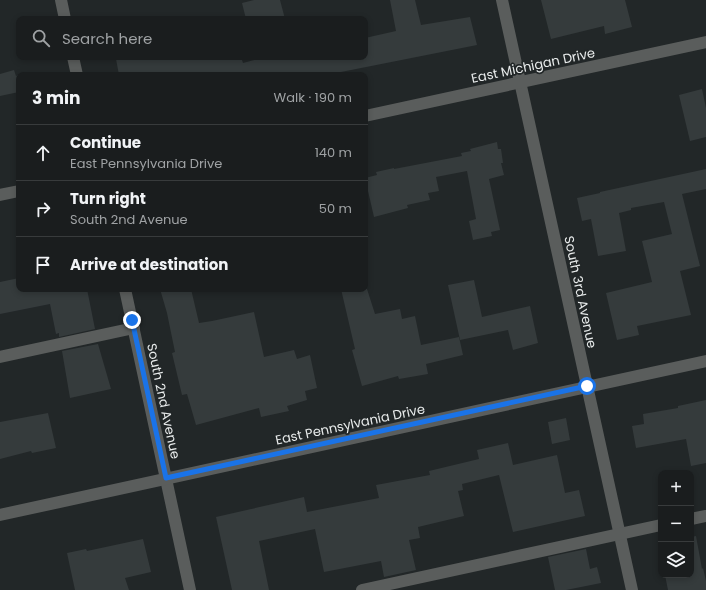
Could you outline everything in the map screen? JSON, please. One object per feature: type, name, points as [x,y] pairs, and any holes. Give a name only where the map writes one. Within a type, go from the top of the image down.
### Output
[{"type":"street","points":[[61,0],[64,16]]},
{"type":"street","name":"South 3rd Avenue","points":[[502,0],[632,590]]},
{"type":"street","name":"East Michigan Drive","points":[[368,115],[706,42]]},
{"type":"street","points":[[74,60],[76,72]]},
{"type":"street","points":[[0,195],[16,192]]},
{"type":"street","name":"South 2nd Avenue","points":[[126,292],[190,590]]},
{"type":"street","points":[[0,357],[134,328]]},
{"type":"street","name":"East Pennsylvania Drive","points":[[0,515],[706,360]]},
{"type":"street","points":[[694,518],[706,516]]},
{"type":"street","points":[[362,590],[658,527]]},
{"type":"building","points":[[254,0],[280,0],[284,16],[245,16],[242,3]]},
{"type":"building","points":[[390,0],[415,0],[421,25],[470,17],[477,45],[341,72],[118,72],[116,60],[242,60],[243,63],[254,60],[368,60],[368,37],[396,31]]},
{"type":"building","points":[[541,0],[625,0],[632,27],[605,34],[604,26],[551,39]]},
{"type":"building","points":[[14,70],[16,76],[16,93],[0,96],[0,74]]},
{"type":"building","points":[[702,89],[706,108],[706,137],[690,141],[679,95]]},
{"type":"building","points":[[497,142],[498,149],[501,149],[503,163],[501,163],[504,175],[489,179],[500,230],[491,232],[492,236],[473,240],[469,221],[476,219],[467,171],[436,177],[439,191],[428,193],[430,200],[407,205],[408,208],[374,217],[368,191],[368,177],[377,175],[376,172],[462,156],[461,153],[471,151],[470,149]]},
{"type":"building","points":[[706,169],[706,189],[682,194],[700,266],[680,271],[691,315],[637,326],[639,335],[617,340],[606,293],[652,282],[642,241],[672,234],[664,202],[631,208],[631,210],[619,213],[626,251],[598,256],[591,219],[582,221],[577,198]]},
{"type":"building","points":[[16,279],[16,292],[88,292],[95,329],[59,337],[59,333],[56,334],[50,304],[0,314],[0,282]]},
{"type":"building","points":[[474,280],[482,317],[530,306],[538,343],[513,350],[508,330],[460,340],[448,285]]},
{"type":"building","points":[[161,292],[192,292],[199,323],[254,312],[264,357],[294,350],[297,359],[310,355],[317,388],[305,391],[307,400],[287,406],[289,411],[261,417],[259,408],[196,425],[187,394],[182,395],[172,353],[175,352]]},
{"type":"building","points":[[342,292],[368,292],[375,314],[400,309],[402,319],[415,316],[421,345],[459,337],[463,355],[426,364],[428,374],[399,379],[398,376],[362,386],[352,350],[355,349]]},
{"type":"building","points":[[98,344],[111,389],[70,398],[62,351]]},
{"type":"building","points":[[706,400],[706,463],[691,466],[686,439],[636,448],[632,426],[644,424],[643,414],[678,408],[678,406]]},
{"type":"building","points":[[48,413],[56,448],[32,453],[31,451],[0,459],[0,422]]},
{"type":"building","points":[[566,418],[570,440],[552,444],[548,422]]},
{"type":"building","points":[[508,443],[513,465],[557,455],[565,493],[579,490],[585,516],[513,532],[499,475],[462,484],[463,490],[458,491],[464,516],[418,527],[420,538],[409,540],[416,570],[384,577],[381,561],[324,572],[315,529],[259,541],[269,590],[232,590],[216,517],[304,497],[307,512],[379,498],[376,485],[430,475],[429,471],[479,459],[477,450]]},
{"type":"building","points":[[694,536],[696,536],[702,569],[703,568],[706,581],[706,590],[668,590],[666,578],[694,578]]},
{"type":"building","points":[[143,539],[151,572],[125,578],[129,590],[75,590],[67,553],[86,549],[87,551]]},
{"type":"building","points":[[586,549],[590,569],[597,567],[601,583],[566,590],[555,590],[548,557]]},
{"type":"route","points":[[132,320],[166,478],[587,386]]}]
